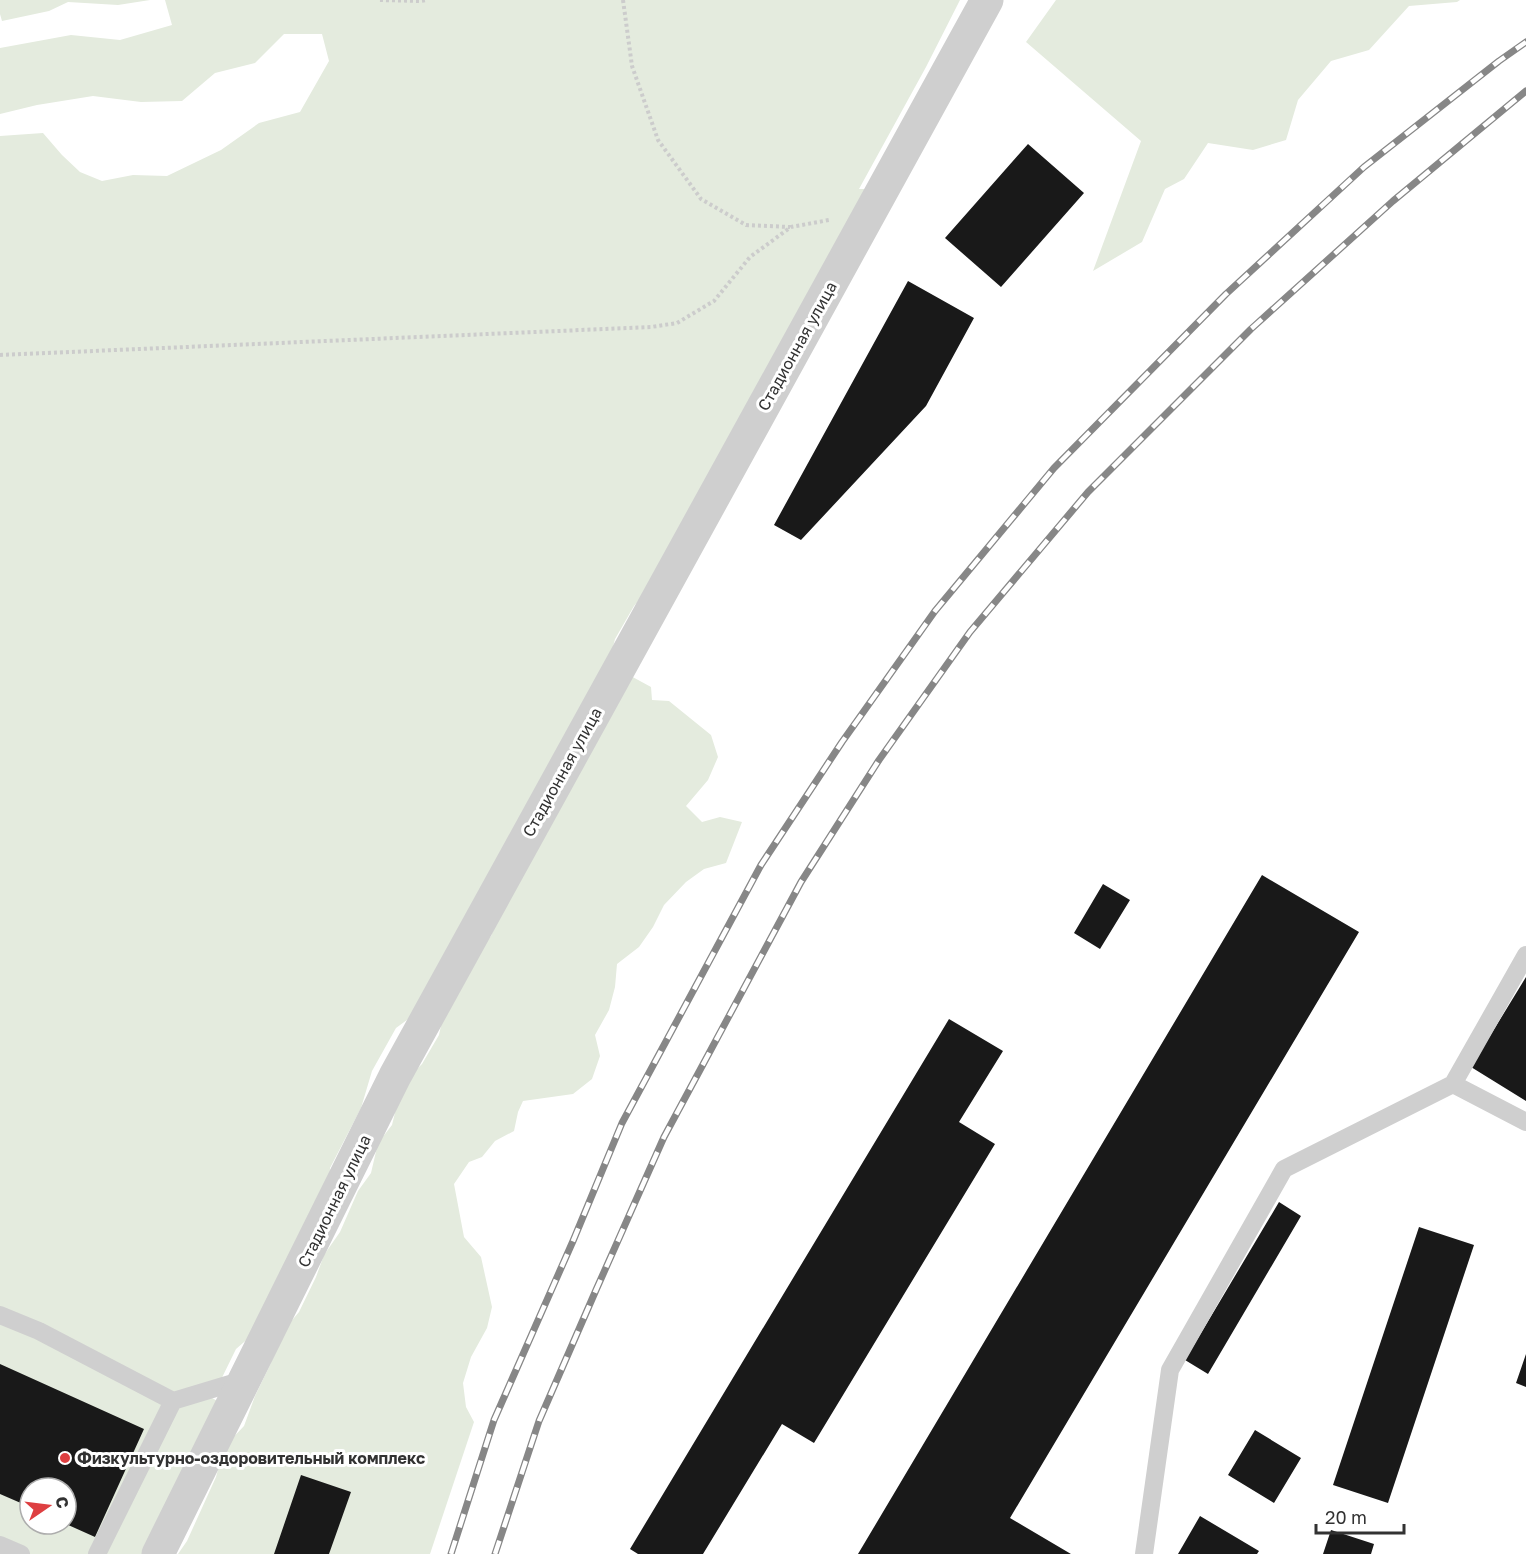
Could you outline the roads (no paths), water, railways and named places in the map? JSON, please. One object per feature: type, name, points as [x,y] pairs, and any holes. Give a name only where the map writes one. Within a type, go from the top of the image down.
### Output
[{"type":"street","name":"Стадионная улица","points":[[158,1554],[395,1076],[987,0]]},
{"type":"lane","points":[[1144,1554],[1170,1370],[1284,1169],[1453,1084],[1526,955]]},
{"type":"lane","points":[[1453,1084],[1526,1122]]},
{"type":"lane","points":[[0,1316],[39,1331],[173,1401],[246,1379]]},
{"type":"lane","points":[[97,1554],[173,1401]]},
{"type":"railway","points":[[451,1554],[494,1420],[622,1123],[761,865],[842,742],[935,611],[1054,468],[1226,294],[1364,167],[1526,42]]},
{"type":"railway","points":[[495,1554],[539,1421],[664,1137],[801,882],[879,760],[970,632],[1088,492],[1251,329],[1393,201],[1526,91]]},
{"type":"place","name":"Физкультурно-оздоровительный комплекс","points":[[65,1458]]}]
